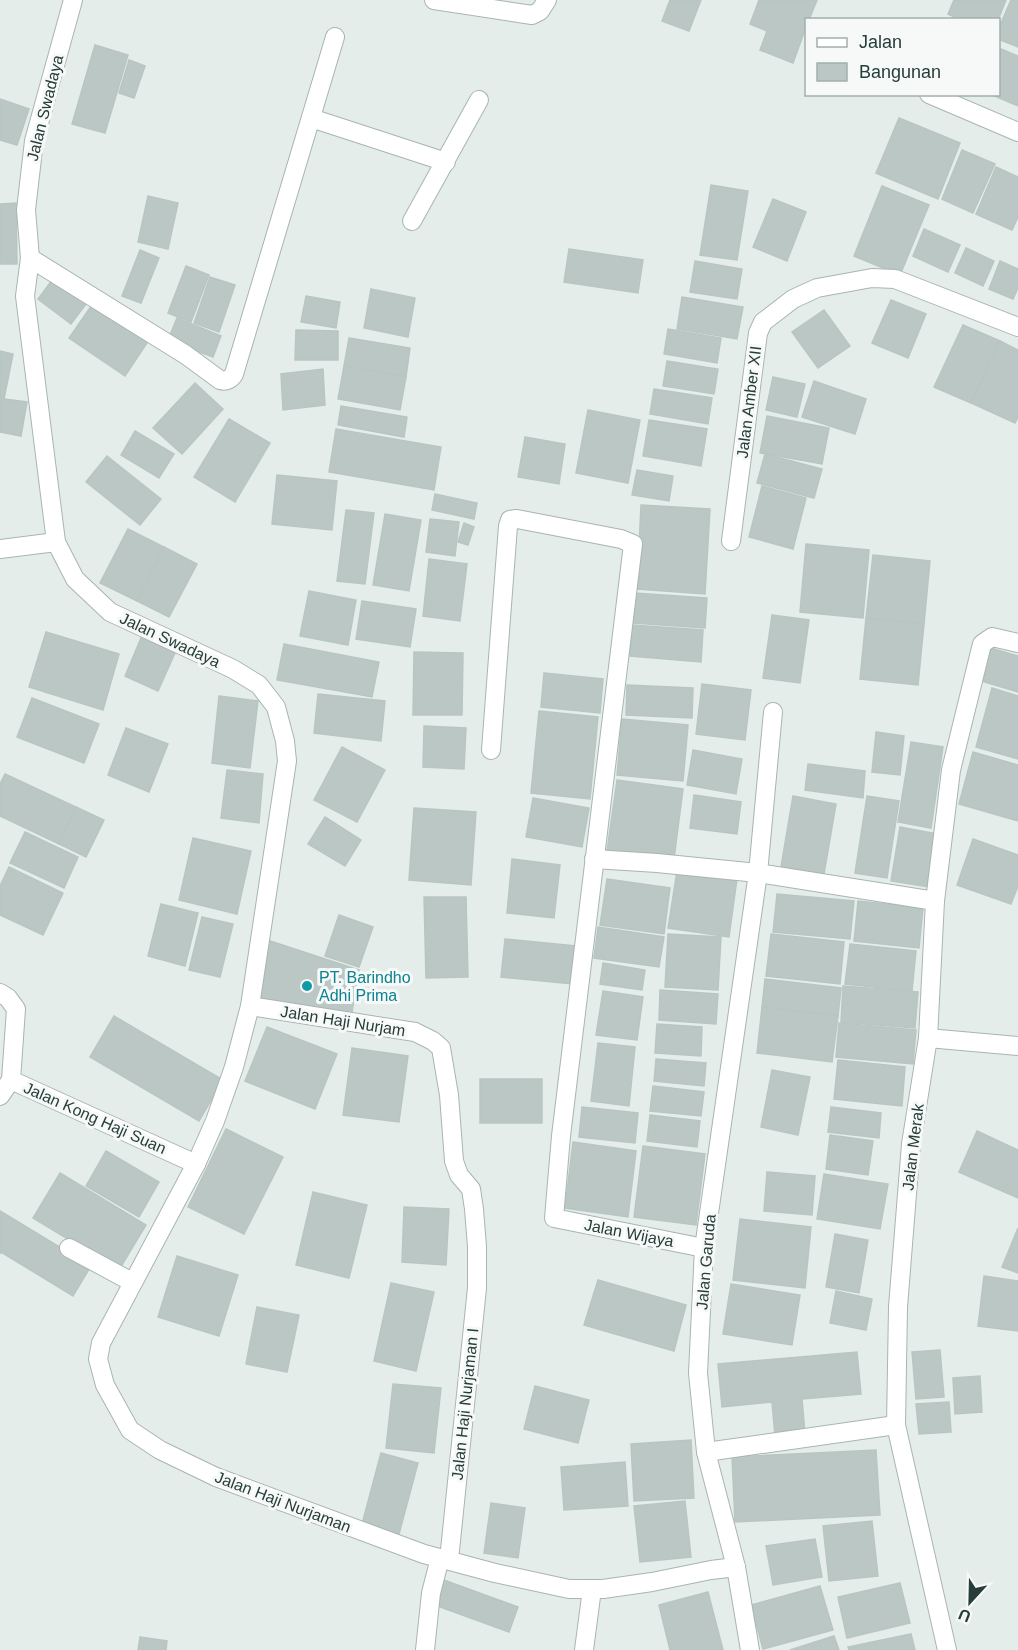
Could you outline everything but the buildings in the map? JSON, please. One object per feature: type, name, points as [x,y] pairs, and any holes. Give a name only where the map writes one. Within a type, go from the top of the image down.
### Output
[{"type":"street","name":"Jalan Swadaya","points":[[73,0],[33,141],[26,210],[30,258],[25,296],[56,542],[75,579],[110,612],[233,669],[259,685],[276,707],[285,741],[286,761],[250,1006],[234,1067],[215,1121],[196,1164]]},
{"type":"street","points":[[434,0],[532,15],[540,11],[547,0]]},
{"type":"street","points":[[30,258],[186,355],[220,380],[227,380],[234,374],[335,37]]},
{"type":"street","points":[[934,96],[1018,132]]},
{"type":"street","points":[[412,221],[479,100]]},
{"type":"street","points":[[311,118],[446,162]]},
{"type":"street","name":"Jalan Amber XII","points":[[731,541],[758,333],[763,322],[774,312],[793,299],[817,288],[872,278],[895,279],[1018,327]]},
{"type":"street","points":[[491,750],[510,520],[517,519],[610,537],[633,544],[594,859],[657,862],[758,873],[935,901]]},
{"type":"street","points":[[0,549],[56,542]]},
{"type":"street","name":"Jalan Merak","points":[[947,1650],[896,1425],[898,1307],[911,1144],[928,1038],[935,901],[951,770],[982,644],[992,638],[1018,644]]},
{"type":"street","name":"Jalan Garuda","points":[[750,1650],[736,1567],[706,1452],[698,1373],[704,1248],[758,873],[773,712]]},
{"type":"street","name":"Jalan Wijaya","points":[[594,859],[561,1137],[554,1218],[704,1248]]},
{"type":"street","points":[[0,993],[8,998],[16,1009],[11,1080]]},
{"type":"street","name":"Jalan Haji Nurjam","points":[[250,1006],[415,1032],[441,1048],[449,1095],[454,1161],[459,1175],[471,1189],[477,1247]]},
{"type":"street","points":[[928,1038],[1018,1046]]},
{"type":"street","name":"Jalan Kong Haji Suan","points":[[0,1096],[11,1080],[196,1164]]},
{"type":"street","name":"Jalan Haji Nurjaman","points":[[196,1164],[101,1343],[98,1359],[105,1385],[129,1430],[160,1450],[216,1477],[339,1524],[444,1559],[569,1589],[592,1589],[652,1582],[736,1567]]},
{"type":"street","name":"Jalan Haji Nurjaman I","points":[[425,1650],[431,1593],[444,1559],[477,1288],[477,1247]]},
{"type":"street","points":[[69,1248],[132,1282]]},
{"type":"street","points":[[706,1452],[896,1425]]},
{"type":"street","points":[[584,1650],[592,1589]]},
{"type":"place","name":"PT. Barindho Adhi Prima","points":[[307,986]]}]
